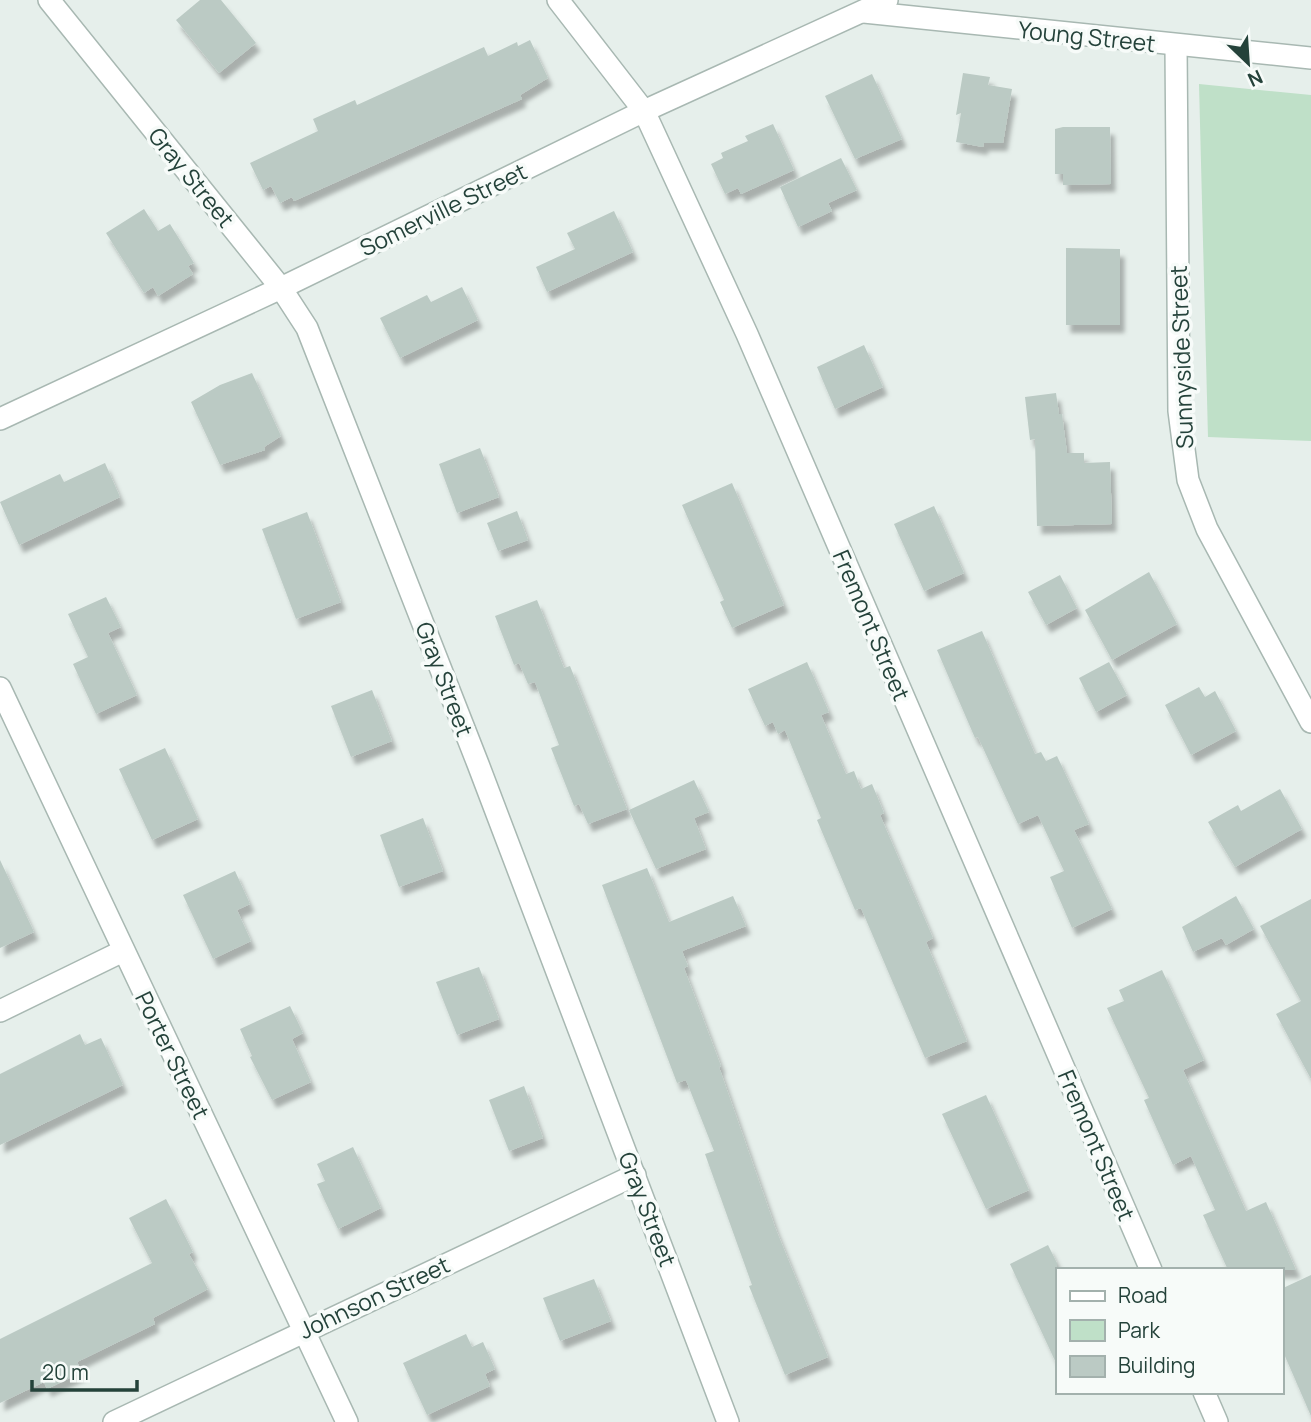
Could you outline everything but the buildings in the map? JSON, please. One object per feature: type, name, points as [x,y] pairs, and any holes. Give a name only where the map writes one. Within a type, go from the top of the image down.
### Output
[{"type":"street","name":"Gray Street","points":[[49,0],[281,288],[307,328],[635,1175],[727,1422]]},
{"type":"street","name":"Fremont Street","points":[[558,0],[644,111],[752,347],[1150,1268]]},
{"type":"street","name":"Somerville Street","points":[[0,419],[281,288],[644,111],[887,0]]},
{"type":"street","name":"Young Street","points":[[862,12],[1311,58]]},
{"type":"street","name":"Sunnyside Street","points":[[1176,46],[1179,411],[1188,480],[1208,529],[1311,722]]},
{"type":"street","name":"Porter Street","points":[[0,688],[347,1422]]},
{"type":"street","points":[[0,1010],[123,951]]},
{"type":"street","name":"Johnson Street","points":[[114,1422],[635,1175]]},
{"type":"street","points":[[1205,1394],[1217,1422]]},
{"type":"green space","points":[[1199,84],[1311,95],[1311,441],[1208,437]]}]
